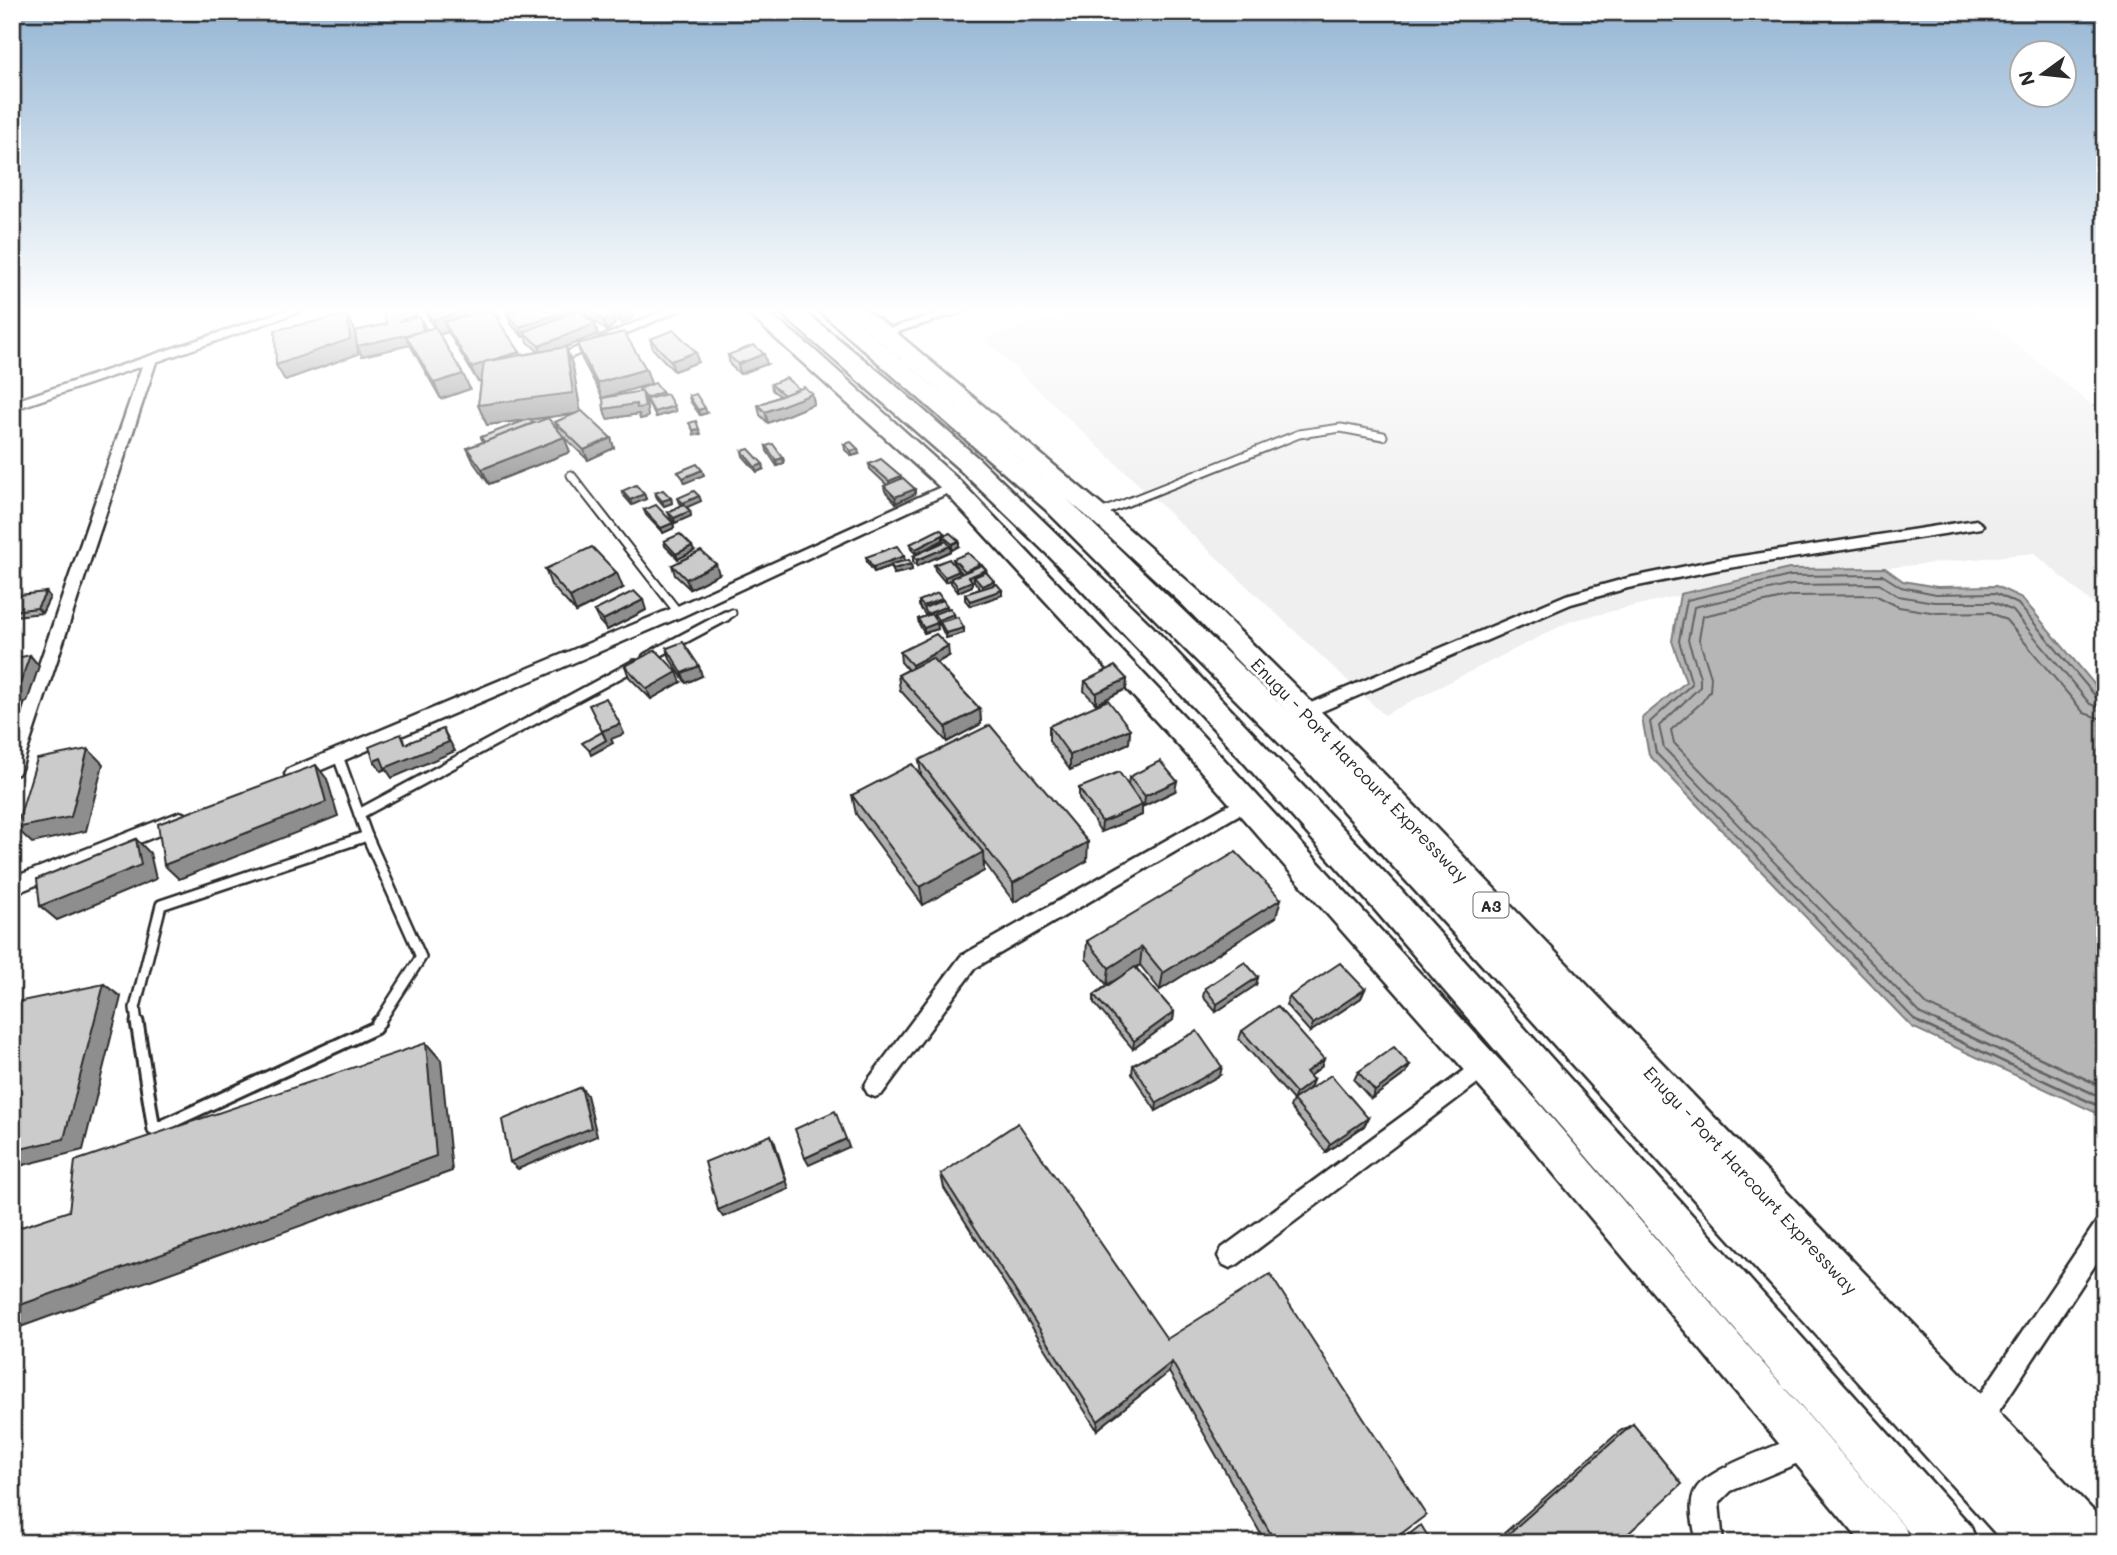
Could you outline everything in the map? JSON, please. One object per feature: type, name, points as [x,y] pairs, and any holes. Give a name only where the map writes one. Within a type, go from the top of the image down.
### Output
[{"type":"highway","name":"Enugu - Port Harcourt Expressway","points":[[874,381],[979,474],[1150,642],[1279,780],[1952,1543]]},
{"type":"highway","name":"Enugu - Port Harcourt Expressway","points":[[893,381],[979,474],[1055,503],[1180,622],[1317,760],[2038,1543]]},
{"type":"main road","name":"Enugu - Port Harcourt Expressway","points":[[846,381],[979,474],[1246,802],[1484,1066],[1890,1543]]},
{"type":"main road","name":"Enugu - Port Harcourt Expressway","points":[[941,381],[1098,514],[1192,600],[1375,783],[2094,1543]]},
{"type":"street","points":[[12,406],[87,381]]},
{"type":"street","points":[[12,769],[144,381]]},
{"type":"street","points":[[274,782],[678,612],[979,474]]},
{"type":"street","points":[[1304,712],[1566,600],[1628,583],[1716,565],[1976,525]]},
{"type":"street","points":[[875,1087],[968,962],[1246,802]]},
{"type":"street","points":[[17,884],[197,813]]},
{"type":"street","points":[[1230,1256],[1484,1066]]},
{"type":"street","points":[[1978,1420],[2105,1229]]},
{"type":"street","points":[[1710,1543],[1705,1516],[1706,1497],[1722,1482],[1808,1446]]},
{"type":"lane","points":[[1098,514],[1299,434],[1331,426],[1355,428],[1383,436]]},
{"type":"lane","points":[[571,475],[678,612]]},
{"type":"lane","points":[[359,814],[732,613]]},
{"type":"lane","points":[[338,756],[367,836],[422,957],[375,1028],[154,1130],[135,1008],[161,905],[367,836]]},
{"type":"shaded area","points":[[1028,381],[2062,381],[2092,405],[2105,411],[2105,614],[2034,553],[1885,568],[1789,569],[1571,621],[1384,715]]},
{"type":"water","points":[[1885,568],[1903,581],[1937,587],[1996,586],[2022,598],[2105,697],[2105,1117],[1912,1027],[1649,755],[1642,718],[1686,682],[1672,641],[1680,594],[1789,569]]},
{"type":"building","points":[[481,381],[571,381],[573,393],[478,405]]},
{"type":"building","points":[[789,381],[799,389],[784,395],[771,384]]},
{"type":"building","points":[[655,383],[662,392],[646,398],[639,389]]},
{"type":"building","points":[[804,387],[812,394],[765,412],[758,405]]},
{"type":"building","points":[[642,391],[645,407],[637,408],[636,404],[604,409],[603,398]]},
{"type":"building","points":[[667,394],[674,406],[654,412],[647,399]]},
{"type":"building","points":[[696,394],[705,408],[698,410],[689,396]]},
{"type":"building","points":[[582,411],[611,438],[584,450],[555,422]]},
{"type":"building","points":[[548,418],[564,437],[482,469],[467,448]]},
{"type":"building","points":[[529,419],[533,423],[484,442],[481,437]]},
{"type":"building","points":[[696,421],[699,429],[693,430],[689,423]]},
{"type":"building","points":[[851,442],[858,449],[851,451],[844,444]]},
{"type":"building","points":[[773,444],[783,458],[776,460],[766,446]]},
{"type":"building","points":[[749,449],[763,464],[755,467],[742,451]]},
{"type":"building","points":[[881,459],[901,476],[889,481],[869,464]]},
{"type":"building","points":[[697,464],[702,470],[683,478],[678,472]]},
{"type":"building","points":[[903,478],[915,489],[895,497],[884,486]]},
{"type":"building","points":[[636,485],[644,494],[630,500],[622,491]]},
{"type":"building","points":[[663,490],[671,498],[662,501],[655,493]]},
{"type":"building","points":[[694,491],[699,496],[683,503],[678,498]]},
{"type":"building","points":[[656,505],[673,523],[661,528],[644,510]]},
{"type":"building","points":[[684,505],[690,511],[674,518],[668,512]]},
{"type":"building","points":[[940,529],[945,534],[916,549],[910,544]]},
{"type":"building","points":[[950,533],[959,541],[952,544],[943,536]]},
{"type":"building","points":[[680,534],[692,546],[676,554],[664,541]]},
{"type":"building","points":[[946,541],[950,546],[917,560],[913,556]]},
{"type":"building","points":[[897,546],[904,556],[873,567],[866,557]]},
{"type":"building","points":[[592,547],[617,573],[570,597],[545,569]]},
{"type":"building","points":[[701,551],[716,564],[686,579],[672,565]]},
{"type":"building","points":[[968,553],[980,564],[965,571],[953,559]]},
{"type":"building","points":[[949,559],[959,571],[945,577],[934,565]]},
{"type":"building","points":[[909,560],[911,564],[893,569],[891,564]]},
{"type":"building","points":[[982,565],[986,570],[969,577],[972,581],[958,587],[951,578]]},
{"type":"building","points":[[986,572],[994,581],[982,586],[974,577]]},
{"type":"building","points":[[997,584],[1002,590],[970,601],[965,594]]},
{"type":"building","points":[[634,591],[643,600],[603,620],[594,611]]},
{"type":"building","points":[[46,592],[37,608],[12,611],[19,595]]},
{"type":"building","points":[[938,593],[942,599],[923,606],[919,601]]},
{"type":"building","points":[[943,600],[947,606],[927,614],[924,608]]},
{"type":"building","points":[[950,608],[954,614],[938,620],[934,614]]},
{"type":"building","points":[[931,614],[937,623],[924,628],[918,619]]},
{"type":"building","points":[[958,617],[964,628],[946,633],[940,622]]},
{"type":"building","points":[[936,634],[948,646],[912,665],[900,652]]},
{"type":"building","points":[[683,642],[699,666],[682,673],[667,648]]},
{"type":"building","points":[[656,650],[677,672],[647,689],[625,666]]},
{"type":"building","points":[[30,655],[17,692],[12,693],[12,659]]},
{"type":"building","points":[[932,658],[980,709],[946,727],[898,675]]},
{"type":"building","points":[[1115,666],[1127,679],[1096,693],[1085,681]]},
{"type":"building","points":[[606,698],[620,724],[602,731],[589,705]]},
{"type":"building","points":[[1108,700],[1130,729],[1070,755],[1049,726]]},
{"type":"building","points":[[990,725],[1088,842],[1013,883],[919,760]]},
{"type":"building","points":[[443,729],[449,742],[385,768],[381,758],[374,761],[369,747],[401,734],[405,744]]},
{"type":"building","points":[[602,732],[606,740],[589,750],[582,743]]},
{"type":"building","points":[[88,749],[71,817],[16,828],[37,759]]},
{"type":"building","points":[[1160,761],[1177,781],[1145,796],[1129,777]]},
{"type":"building","points":[[912,764],[983,852],[920,887],[852,795]]},
{"type":"building","points":[[316,765],[326,802],[164,865],[158,824]]},
{"type":"building","points":[[1119,772],[1142,805],[1102,822],[1079,788]]},
{"type":"building","points":[[136,839],[141,865],[40,906],[37,879]]},
{"type":"building","points":[[1236,852],[1281,899],[1163,973],[1142,947],[1109,968],[1087,941]]},
{"type":"building","points":[[1245,962],[1258,977],[1217,1004],[1205,988]]},
{"type":"building","points":[[1340,963],[1365,989],[1313,1024],[1289,997]]},
{"type":"building","points":[[1135,967],[1174,1012],[1134,1041],[1094,995]]},
{"type":"building","points":[[104,984],[64,1139],[12,1151],[12,1003]]},
{"type":"building","points":[[1277,1006],[1324,1059],[1306,1072],[1313,1080],[1296,1093],[1242,1031]]},
{"type":"building","points":[[1197,1031],[1222,1067],[1157,1103],[1133,1065]]},
{"type":"building","points":[[426,1043],[436,1156],[12,1308],[12,1230],[69,1211],[75,1161]]},
{"type":"building","points":[[1394,1047],[1410,1065],[1375,1091],[1358,1072]]},
{"type":"building","points":[[1331,1075],[1368,1118],[1330,1144],[1293,1100]]},
{"type":"building","points":[[581,1087],[591,1128],[510,1162],[502,1120]]},
{"type":"building","points":[[835,1111],[846,1139],[805,1158],[795,1129]]},
{"type":"building","points":[[1018,1123],[1167,1339],[1270,1274],[1426,1515],[1389,1543],[1276,1543],[1172,1362],[1098,1421],[941,1174]]},
{"type":"building","points":[[771,1135],[786,1181],[718,1210],[705,1162]]},
{"type":"building","points":[[1633,1424],[1682,1484],[1618,1543],[1498,1543]]},
{"type":"building","points":[[1421,1525],[1432,1543],[1398,1543]]}]
